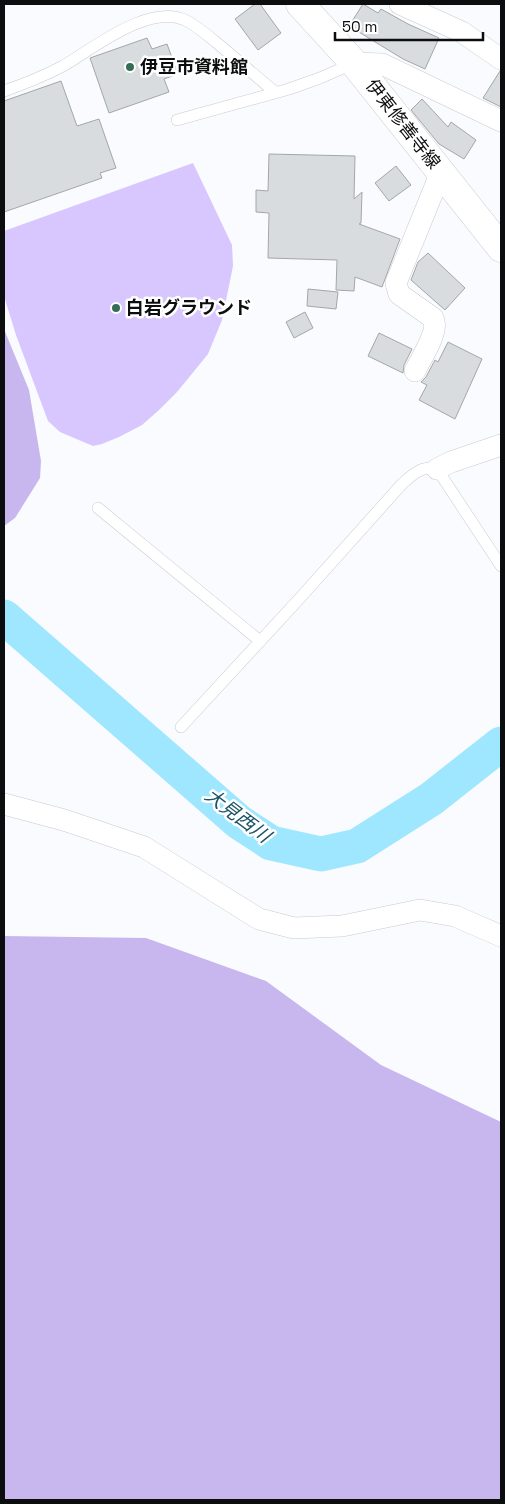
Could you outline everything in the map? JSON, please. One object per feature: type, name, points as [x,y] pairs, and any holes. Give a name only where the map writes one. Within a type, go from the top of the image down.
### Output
[{"type":"main road","name":"伊東修善寺線","points":[[300,4],[354,63],[501,248]]},
{"type":"street","points":[[400,4],[462,32],[501,59]]},
{"type":"street","points":[[354,63],[382,64],[501,121]]},
{"type":"street","points":[[415,371],[434,333],[435,322],[433,318],[399,294],[396,283],[440,172]]},
{"type":"street","points":[[437,469],[451,462],[501,445]]},
{"type":"street","points":[[4,804],[64,820],[144,847],[259,919],[294,928],[342,926],[420,910],[455,916],[501,936]]},
{"type":"lane","points":[[4,91],[30,82],[62,66],[125,28],[155,18],[173,16],[186,21],[202,31],[276,92]]},
{"type":"lane","points":[[177,120],[320,78],[354,63]]},
{"type":"lane","points":[[181,727],[402,484],[418,470],[430,467],[437,469],[501,566]]},
{"type":"lane","points":[[98,508],[260,641]]},
{"type":"shaded area","name":"白岩グラウンド","points":[[193,163],[232,245],[233,266],[222,320],[208,354],[177,392],[159,410],[142,425],[119,437],[93,446],[60,432],[48,421],[16,335],[4,296],[4,231]]},
{"type":"shaded area","points":[[4,329],[29,390],[41,461],[40,478],[15,518],[4,526]]},
{"type":"shaded area","points":[[4,936],[146,938],[266,981],[381,1065],[501,1122],[501,1500],[4,1500]]},
{"type":"building","points":[[255,4],[260,4],[281,33],[258,50],[235,19]]},
{"type":"building","points":[[363,4],[378,13],[381,9],[439,38],[425,69],[403,59],[349,26]]},
{"type":"building","points":[[147,38],[152,49],[167,44],[178,74],[164,79],[169,92],[109,113],[90,58]]},
{"type":"building","points":[[501,71],[501,107],[483,98]]},
{"type":"building","points":[[61,81],[77,126],[99,119],[116,168],[100,173],[102,178],[4,212],[4,101]]},
{"type":"building","points":[[422,99],[448,127],[451,122],[476,140],[464,159],[439,144],[411,110]]},
{"type":"building","points":[[269,154],[355,156],[354,199],[362,192],[361,223],[359,224],[400,239],[382,287],[355,277],[354,291],[336,290],[337,260],[268,258],[269,213],[256,212],[256,190],[268,191]]},
{"type":"building","points":[[396,166],[411,185],[389,201],[375,183]]},
{"type":"building","points":[[428,253],[465,288],[445,310],[411,280],[418,262]]},
{"type":"building","points":[[308,289],[338,292],[336,309],[307,306]]},
{"type":"building","points":[[305,312],[313,328],[294,338],[286,322]]},
{"type":"building","points":[[379,333],[412,349],[404,365],[403,373],[368,356]]},
{"type":"building","points":[[448,342],[482,359],[455,419],[419,400],[427,385],[421,382],[426,377],[435,360],[438,362]]},
{"type":"waterway","name":"大見西川","points":[[4,617],[239,822],[271,843],[321,854],[357,846],[431,799],[501,744]]},
{"type":"place","name":"伊豆市資料館","points":[[130,67]]},
{"type":"place","name":"白岩グラウンド","points":[[116,308]]}]
